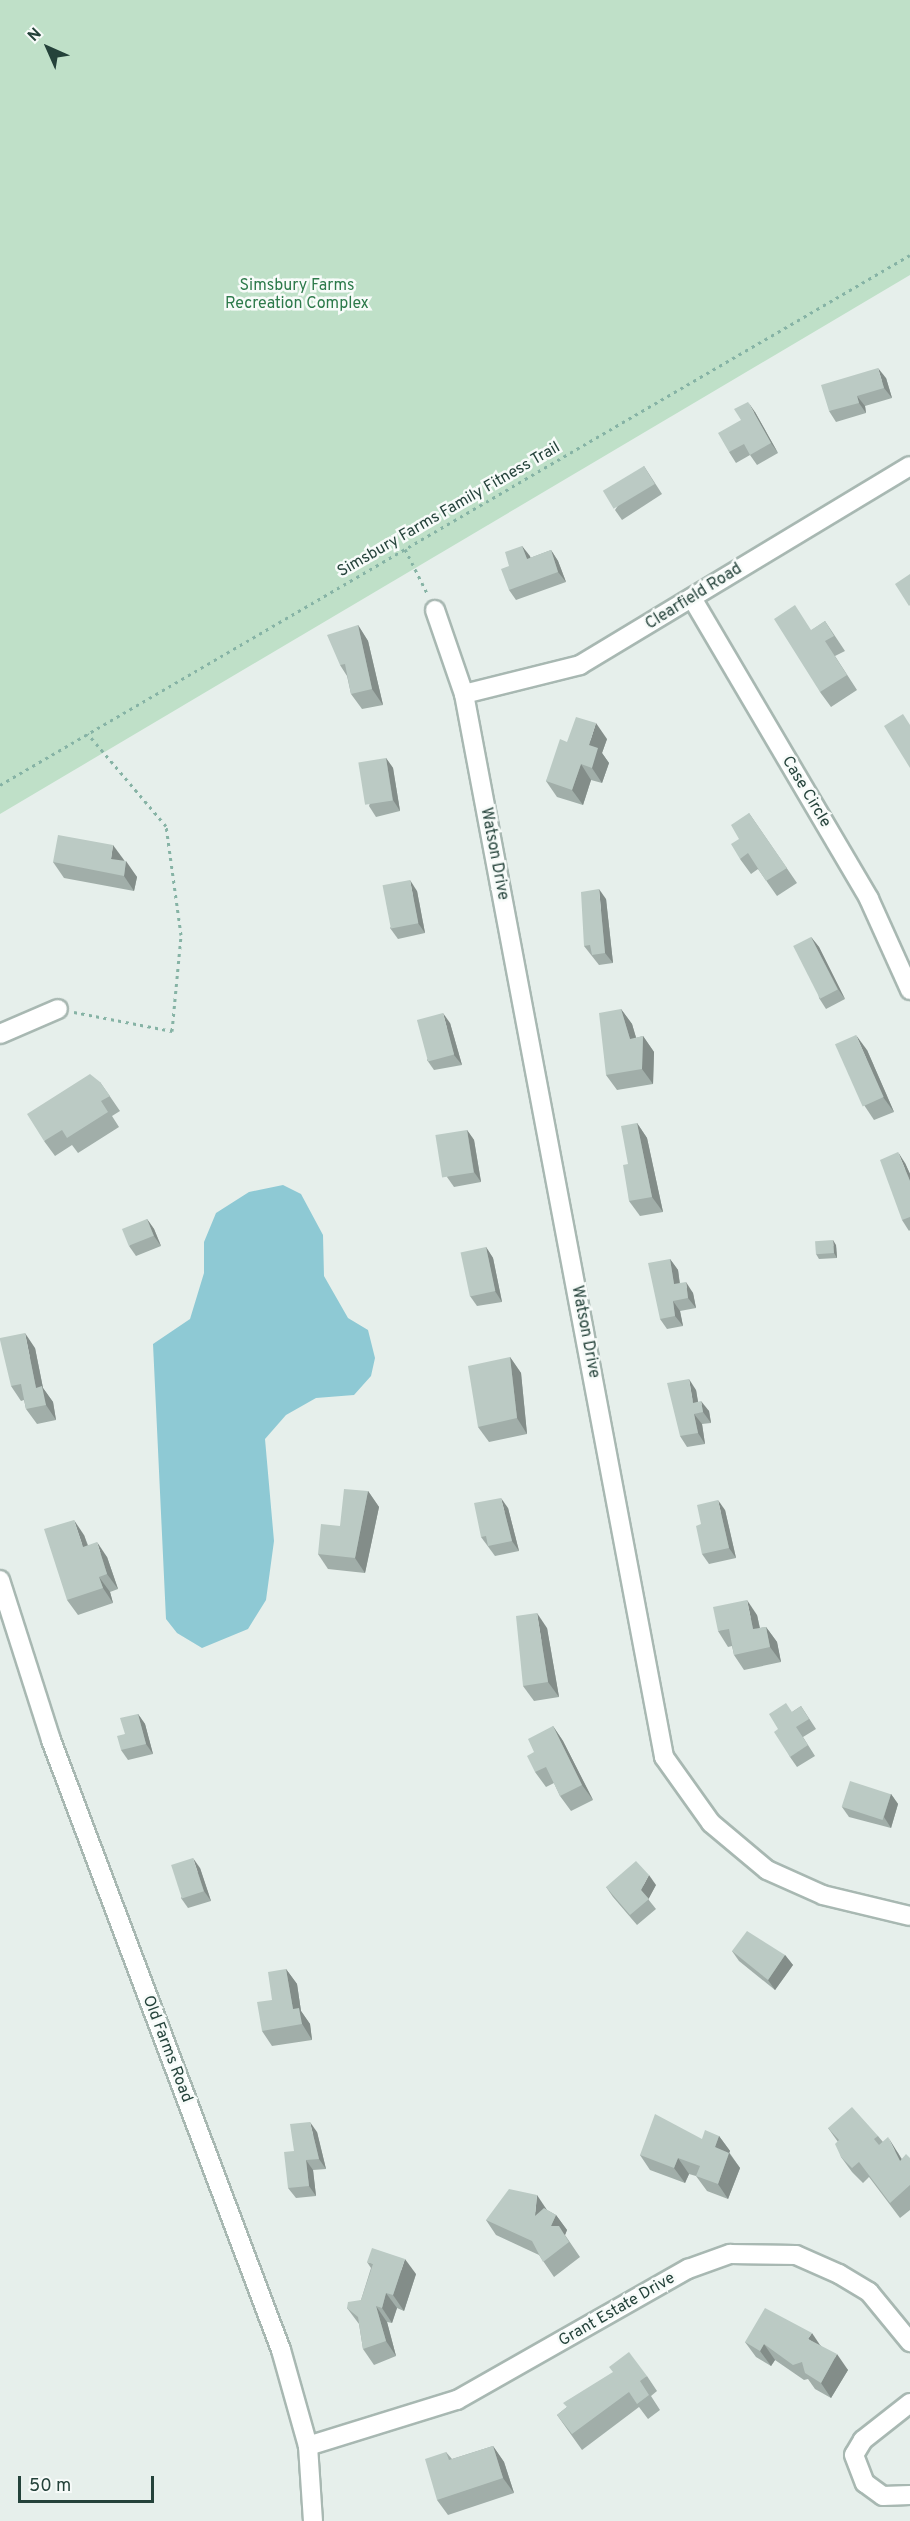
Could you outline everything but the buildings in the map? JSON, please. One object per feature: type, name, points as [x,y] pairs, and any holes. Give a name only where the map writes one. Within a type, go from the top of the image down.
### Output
[{"type":"street","name":"Clearfield Road","points":[[464,694],[580,665],[910,466]]},
{"type":"street","name":"Case Circle","points":[[692,598],[869,898],[910,990]]},
{"type":"street","name":"Watson Drive","points":[[435,610],[464,694],[664,1757],[711,1823],[767,1870],[823,1895],[910,1916]]},
{"type":"street","points":[[0,1034],[58,1009]]},
{"type":"street","name":"Old Farms Road","points":[[0,1580],[51,1740],[281,2350],[308,2446],[313,2521]]},
{"type":"street","name":"Grant Estate Drive","points":[[308,2446],[457,2400],[688,2269],[730,2254],[796,2255],[839,2274],[868,2292],[910,2342]]},
{"type":"street","points":[[910,2403],[862,2440],[854,2455],[864,2483],[882,2496],[910,2495]]},
{"type":"path","name":"Simsbury Farms Family Fitness Trail","points":[[0,785],[910,255]]},
{"type":"path","points":[[405,549],[435,610]]},
{"type":"path","points":[[58,1009],[172,1031],[181,934],[166,826],[88,734]]},
{"type":"green space","name":"Simsbury Farms Recreation Complex","points":[[0,0],[910,0],[910,275],[0,814]]},
{"type":"water","points":[[283,1185],[301,1194],[323,1235],[324,1276],[348,1318],[368,1330],[375,1358],[371,1376],[354,1395],[316,1398],[286,1415],[265,1439],[274,1541],[266,1600],[248,1629],[202,1648],[177,1633],[166,1619],[153,1344],[190,1319],[204,1273],[204,1242],[216,1213],[249,1192]]}]
